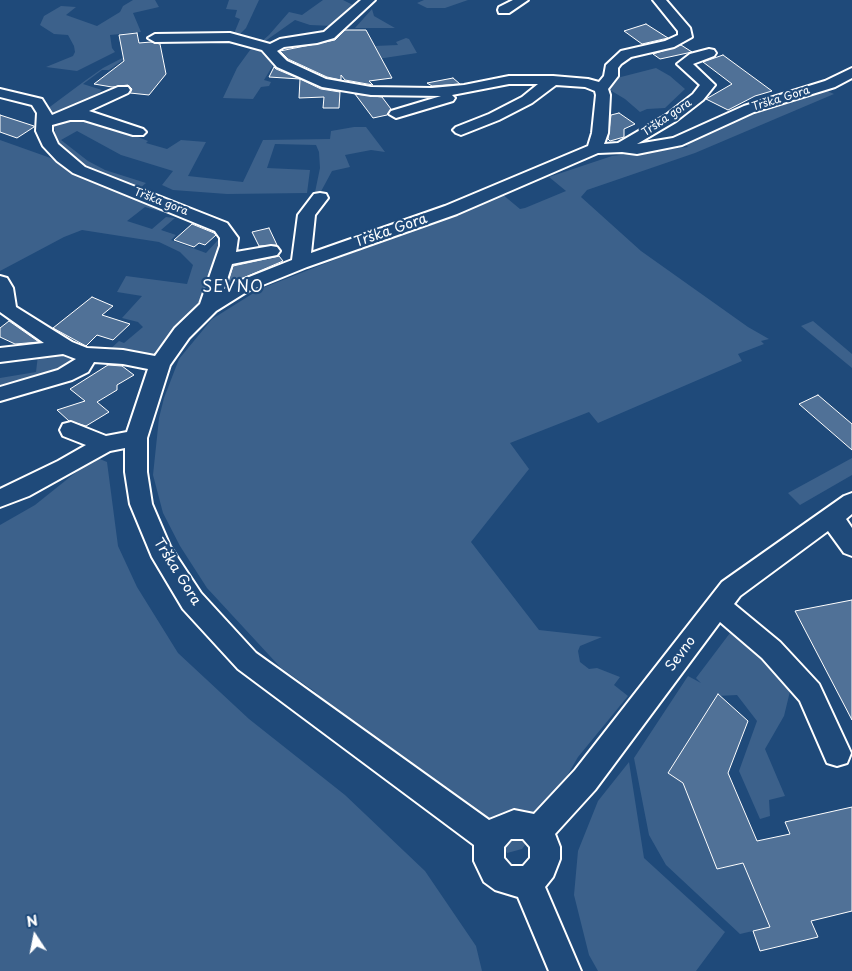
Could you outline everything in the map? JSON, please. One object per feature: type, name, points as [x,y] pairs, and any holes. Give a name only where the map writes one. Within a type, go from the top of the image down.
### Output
[{"type":"street","points":[[155,38],[230,37],[269,48],[280,43],[316,39],[329,35],[369,0]]},
{"type":"street","points":[[504,10],[522,0]]},
{"type":"street","points":[[601,89],[611,76],[611,68],[616,61],[626,54],[669,44],[684,37],[685,31],[659,0]]},
{"type":"street","points":[[269,48],[268,50],[282,64],[322,83],[372,91],[410,93],[464,89],[509,80],[553,80],[588,83],[601,89],[603,95],[600,133],[596,149]]},
{"type":"street","name":"Trška gora","points":[[622,147],[671,118],[698,98],[708,85],[684,64],[695,57],[709,53]]},
{"type":"street","name":"Trška Gora","points":[[491,839],[247,661],[192,601],[160,550],[141,504],[136,472],[136,438],[160,364],[182,334],[209,307],[241,287],[301,263],[451,210],[596,149],[622,147],[637,149],[677,142],[749,109],[830,84],[852,72]]},
{"type":"street","points":[[461,130],[494,117],[527,100],[553,80]]},
{"type":"street","points":[[396,114],[432,104],[464,89]]},
{"type":"street","points":[[44,122],[69,115],[123,90]]},
{"type":"street","name":"Trška gora","points":[[0,93],[36,102],[44,113],[44,131],[51,146],[63,158],[80,170],[221,227],[228,238],[227,259],[209,307]]},
{"type":"street","points":[[69,115],[85,115],[138,132]]},
{"type":"street","points":[[301,263],[307,215],[320,198]]},
{"type":"street","points":[[227,259],[271,251]]},
{"type":"street","points":[[0,282],[4,288],[3,308],[65,347],[84,355],[123,357],[160,364]]},
{"type":"street","points":[[0,354],[65,347]]},
{"type":"street","points":[[0,394],[65,374],[81,367],[86,359],[84,355]]},
{"type":"street","points":[[71,430],[105,444]]},
{"type":"street","points":[[0,498],[51,475],[105,444],[136,438]]},
{"type":"street","name":"Sevno","points":[[537,833],[585,780],[731,589],[852,502]]},
{"type":"street","points":[[831,517],[852,546]]},
{"type":"street","points":[[718,605],[771,650],[810,693],[837,753]]},
{"type":"street","points":[[512,824],[521,824],[537,833],[543,841],[546,861],[542,870],[527,882],[512,881],[498,874],[489,857],[491,839],[496,832],[512,824]]},
{"type":"street","points":[[527,882],[565,971]]},
{"type":"shaded area","points":[[133,0],[155,0],[159,7],[133,13],[141,32],[110,35],[112,48],[115,52],[77,71],[46,67],[73,56],[75,52],[68,35],[54,34],[40,25],[44,16],[61,6],[76,7],[66,15],[97,26],[120,12],[123,6]]},
{"type":"shaded area","points":[[229,0],[259,0],[246,28],[237,37],[233,36],[240,19],[235,17],[237,10],[226,9]]},
{"type":"shaded area","points":[[323,0],[343,0],[353,5],[333,26],[310,25],[295,20],[261,44],[256,41],[262,41],[269,35],[289,12],[302,15]]},
{"type":"shaded area","points":[[424,0],[468,0],[445,8],[427,8],[417,3]]},
{"type":"shaded area","points":[[372,9],[374,16],[395,28],[355,28]]},
{"type":"shaded area","points":[[406,38],[409,39],[417,53],[351,63],[374,46],[398,45],[396,42]]},
{"type":"shaded area","points":[[253,46],[259,47],[275,62],[264,80],[271,82],[269,86],[261,87],[253,99],[223,98],[237,68]]},
{"type":"shaded area","points":[[128,55],[151,66],[123,60],[109,70],[102,70],[83,84],[102,90],[92,98],[52,118],[47,109],[103,68]]},
{"type":"shaded area","points":[[656,68],[670,76],[685,89],[665,108],[647,109],[640,112],[625,99],[610,90],[613,79]]},
{"type":"shaded area","points":[[823,89],[834,94],[695,153],[587,190],[581,197],[641,251],[748,327],[769,339],[761,341],[764,344],[738,354],[742,361],[598,423],[589,412],[510,443],[529,469],[471,542],[539,630],[602,637],[580,646],[578,651],[580,662],[589,669],[597,668],[620,677],[614,685],[628,696],[578,757],[534,833],[522,849],[507,853],[491,821],[339,716],[314,691],[281,668],[207,588],[180,546],[163,513],[153,475],[159,418],[164,398],[179,359],[212,319],[260,289],[502,194],[520,209],[525,208],[566,191],[549,177],[612,156],[688,147],[683,142],[765,104]]},
{"type":"shaded area","points":[[88,117],[148,141],[146,143],[167,149],[181,140],[206,142],[188,176],[243,182],[263,140],[330,139],[331,131],[354,127],[366,127],[385,152],[371,150],[345,155],[350,167],[332,171],[318,197],[314,197],[320,168],[319,152],[316,145],[275,144],[267,168],[310,170],[307,193],[227,194],[173,190],[162,185],[173,171],[121,155],[77,131],[61,140],[88,161],[105,170],[146,183],[138,190],[90,170],[63,152],[57,143],[54,126],[56,123]]},
{"type":"shaded area","points":[[0,140],[59,161],[85,179],[153,202],[187,219],[145,207],[127,221],[152,229],[166,217],[175,218],[161,230],[176,235],[171,240],[206,253],[218,240],[221,246],[204,292],[192,315],[159,359],[108,351],[119,341],[124,343],[143,327],[138,322],[122,318],[142,296],[117,292],[126,276],[187,284],[193,265],[180,252],[159,242],[82,230],[64,237],[0,271]]},
{"type":"shaded area","points":[[813,321],[852,354],[852,368],[801,326]]},
{"type":"shaded area","points":[[64,351],[73,357],[69,368],[0,389],[0,378],[36,372],[38,355]]},
{"type":"shaded area","points":[[95,457],[107,462],[118,546],[137,587],[178,653],[249,719],[345,795],[425,871],[476,946],[482,971],[0,971],[0,525],[35,505]]},
{"type":"shaded area","points":[[852,458],[852,475],[800,505],[788,493]]},
{"type":"shaded area","points":[[733,629],[793,679],[784,716],[765,749],[785,796],[769,800],[770,816],[760,819],[739,771],[757,721],[737,695],[717,696],[668,773],[683,783],[717,869],[743,863],[770,927],[740,934],[666,865],[649,835],[634,758],[688,676],[701,683],[696,678]]},
{"type":"shaded area","points":[[629,762],[644,858],[725,932],[696,971],[598,971],[589,955],[574,895],[578,851],[598,801]]},
{"type":"building","points":[[646,24],[668,38],[642,44],[624,31]]},
{"type":"building","points":[[345,30],[366,30],[392,78],[369,81],[373,85],[345,80],[341,75],[341,80],[327,77],[288,59],[280,51],[335,40]]},
{"type":"building","points":[[137,33],[139,43],[151,42],[160,44],[166,74],[149,95],[130,93],[132,89],[128,85],[112,87],[94,84],[124,61],[119,35]]},
{"type":"building","points":[[681,45],[692,52],[660,59],[653,54]]},
{"type":"building","points":[[723,55],[772,91],[755,96],[728,110],[706,99],[732,84],[703,62]]},
{"type":"building","points":[[274,67],[276,69],[300,79],[269,77]]},
{"type":"building","points":[[453,78],[460,84],[432,86],[427,83]]},
{"type":"building","points":[[300,79],[321,89],[340,92],[339,108],[323,108],[324,97],[299,98]]},
{"type":"building","points":[[355,94],[382,97],[391,109],[387,115],[373,118]]},
{"type":"building","points":[[619,113],[635,124],[624,129],[624,137],[610,141],[608,139],[611,115]]},
{"type":"building","points":[[0,115],[34,127],[17,138],[0,132]]},
{"type":"building","points":[[192,224],[216,235],[205,245],[199,243],[194,247],[174,240]]},
{"type":"building","points":[[269,228],[277,245],[259,246],[252,232]]},
{"type":"building","points":[[279,256],[283,261],[227,285],[233,266]]},
{"type":"building","points":[[92,297],[113,306],[102,315],[130,324],[113,340],[97,335],[86,346],[53,328]]},
{"type":"building","points":[[9,321],[39,342],[15,344],[0,337],[0,328]]},
{"type":"building","points":[[108,365],[122,366],[134,375],[117,385],[117,390],[97,402],[109,412],[86,426],[69,421],[57,410],[85,401],[70,389]]},
{"type":"building","points":[[818,395],[852,424],[852,450],[799,404]]},
{"type":"building","points":[[852,600],[852,720],[795,611]]},
{"type":"building","points":[[718,694],[748,721],[728,773],[757,841],[790,834],[785,822],[852,807],[852,911],[811,921],[818,937],[760,951],[753,931],[770,927],[743,863],[717,869],[683,783],[668,773]]},
{"type":"district","name":"SEVNO","points":[[233,288]]}]
